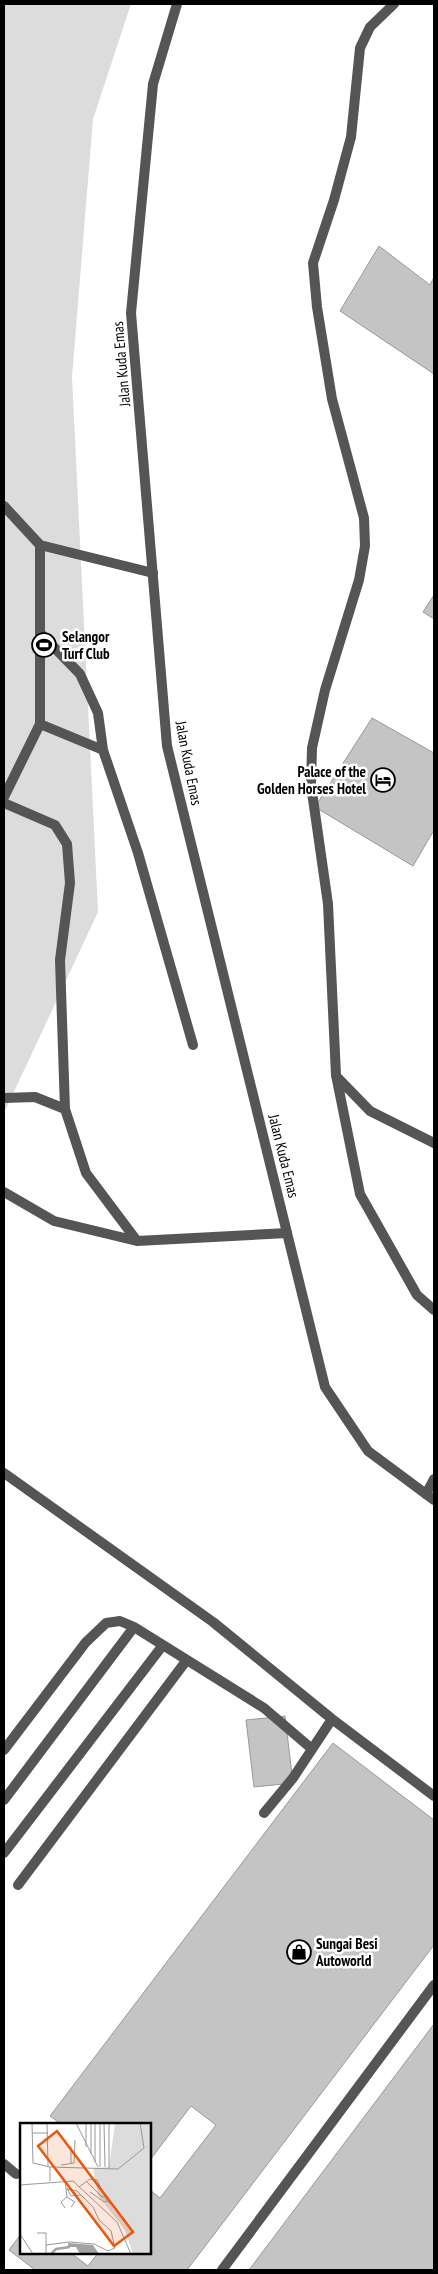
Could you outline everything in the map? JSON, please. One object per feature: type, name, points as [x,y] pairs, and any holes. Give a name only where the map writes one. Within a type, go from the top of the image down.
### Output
[{"type":"street","name":"Jalan Kuda Emas","points":[[177,4],[153,84],[131,313],[168,746],[325,1387],[368,1451],[430,1497]]},
{"type":"street","points":[[394,4],[370,27],[360,48],[351,137],[334,200],[313,262],[317,307],[332,399],[364,518],[364,546],[359,580],[325,690],[312,748],[311,785],[328,904],[336,1075],[360,1194],[417,1295],[434,1310]]},
{"type":"street","points":[[4,506],[40,545],[70,554],[153,573]]},
{"type":"street","points":[[4,797],[40,724],[40,545]]},
{"type":"street","points":[[41,634],[80,674],[98,713],[103,750],[138,852],[193,1045]]},
{"type":"street","points":[[40,724],[103,750]]},
{"type":"street","points":[[4,803],[55,825],[67,844],[70,883],[60,960],[64,1109],[86,1173],[137,1241]]},
{"type":"street","points":[[336,1075],[370,1111],[434,1143]]},
{"type":"street","points":[[4,1098],[36,1097],[64,1109]]},
{"type":"street","points":[[4,1192],[54,1220],[137,1241],[287,1233]]},
{"type":"street","points":[[4,1473],[212,1622],[332,1719],[434,1796]]},
{"type":"street","points":[[430,1497],[434,1479]]},
{"type":"street","points":[[4,1750],[86,1642],[106,1623],[120,1621],[134,1627],[264,1708],[312,1749]]},
{"type":"street","points":[[4,1800],[134,1627]]},
{"type":"street","points":[[4,1853],[163,1645]]},
{"type":"street","points":[[18,1885],[186,1661]]},
{"type":"street","points":[[264,1813],[292,1778],[332,1719]]},
{"type":"street","points":[[222,2270],[434,1985]]},
{"type":"street","points":[[4,2164],[16,2174]]},
{"type":"shaded area","name":"Selangor Turf Club","points":[[4,4],[131,4],[93,119],[72,377],[98,912],[4,1113]]},
{"type":"building","points":[[379,246],[430,285],[434,277],[434,374],[340,311]]},
{"type":"building","points":[[434,595],[434,619],[423,612]]},
{"type":"building","name":"Palace of the Golden Horses Hotel","points":[[372,718],[434,753],[434,830],[413,866],[315,807]]},
{"type":"building","points":[[285,1716],[293,1783],[254,1787],[246,1720]]},
{"type":"building","name":"Sungai Besi Autoworld","points":[[333,1743],[434,1820],[434,1945],[187,2270],[35,2270],[9,2250],[20,2235],[20,2254],[72,2254],[88,2266],[97,2254],[151,2254],[151,2191],[160,2198],[216,2125],[191,2106],[151,2159],[151,2123],[60,2123],[50,2116]]},
{"type":"building","points":[[434,2024],[434,2270],[249,2270]]},
{"type":"place","name":"Selangor Turf Club","points":[[44,645]]},
{"type":"place","name":"Palace of the Golden Horses Hotel","points":[[383,780]]},
{"type":"place","name":"Sungai Besi Autoworld","points":[[299,1952]]}]
